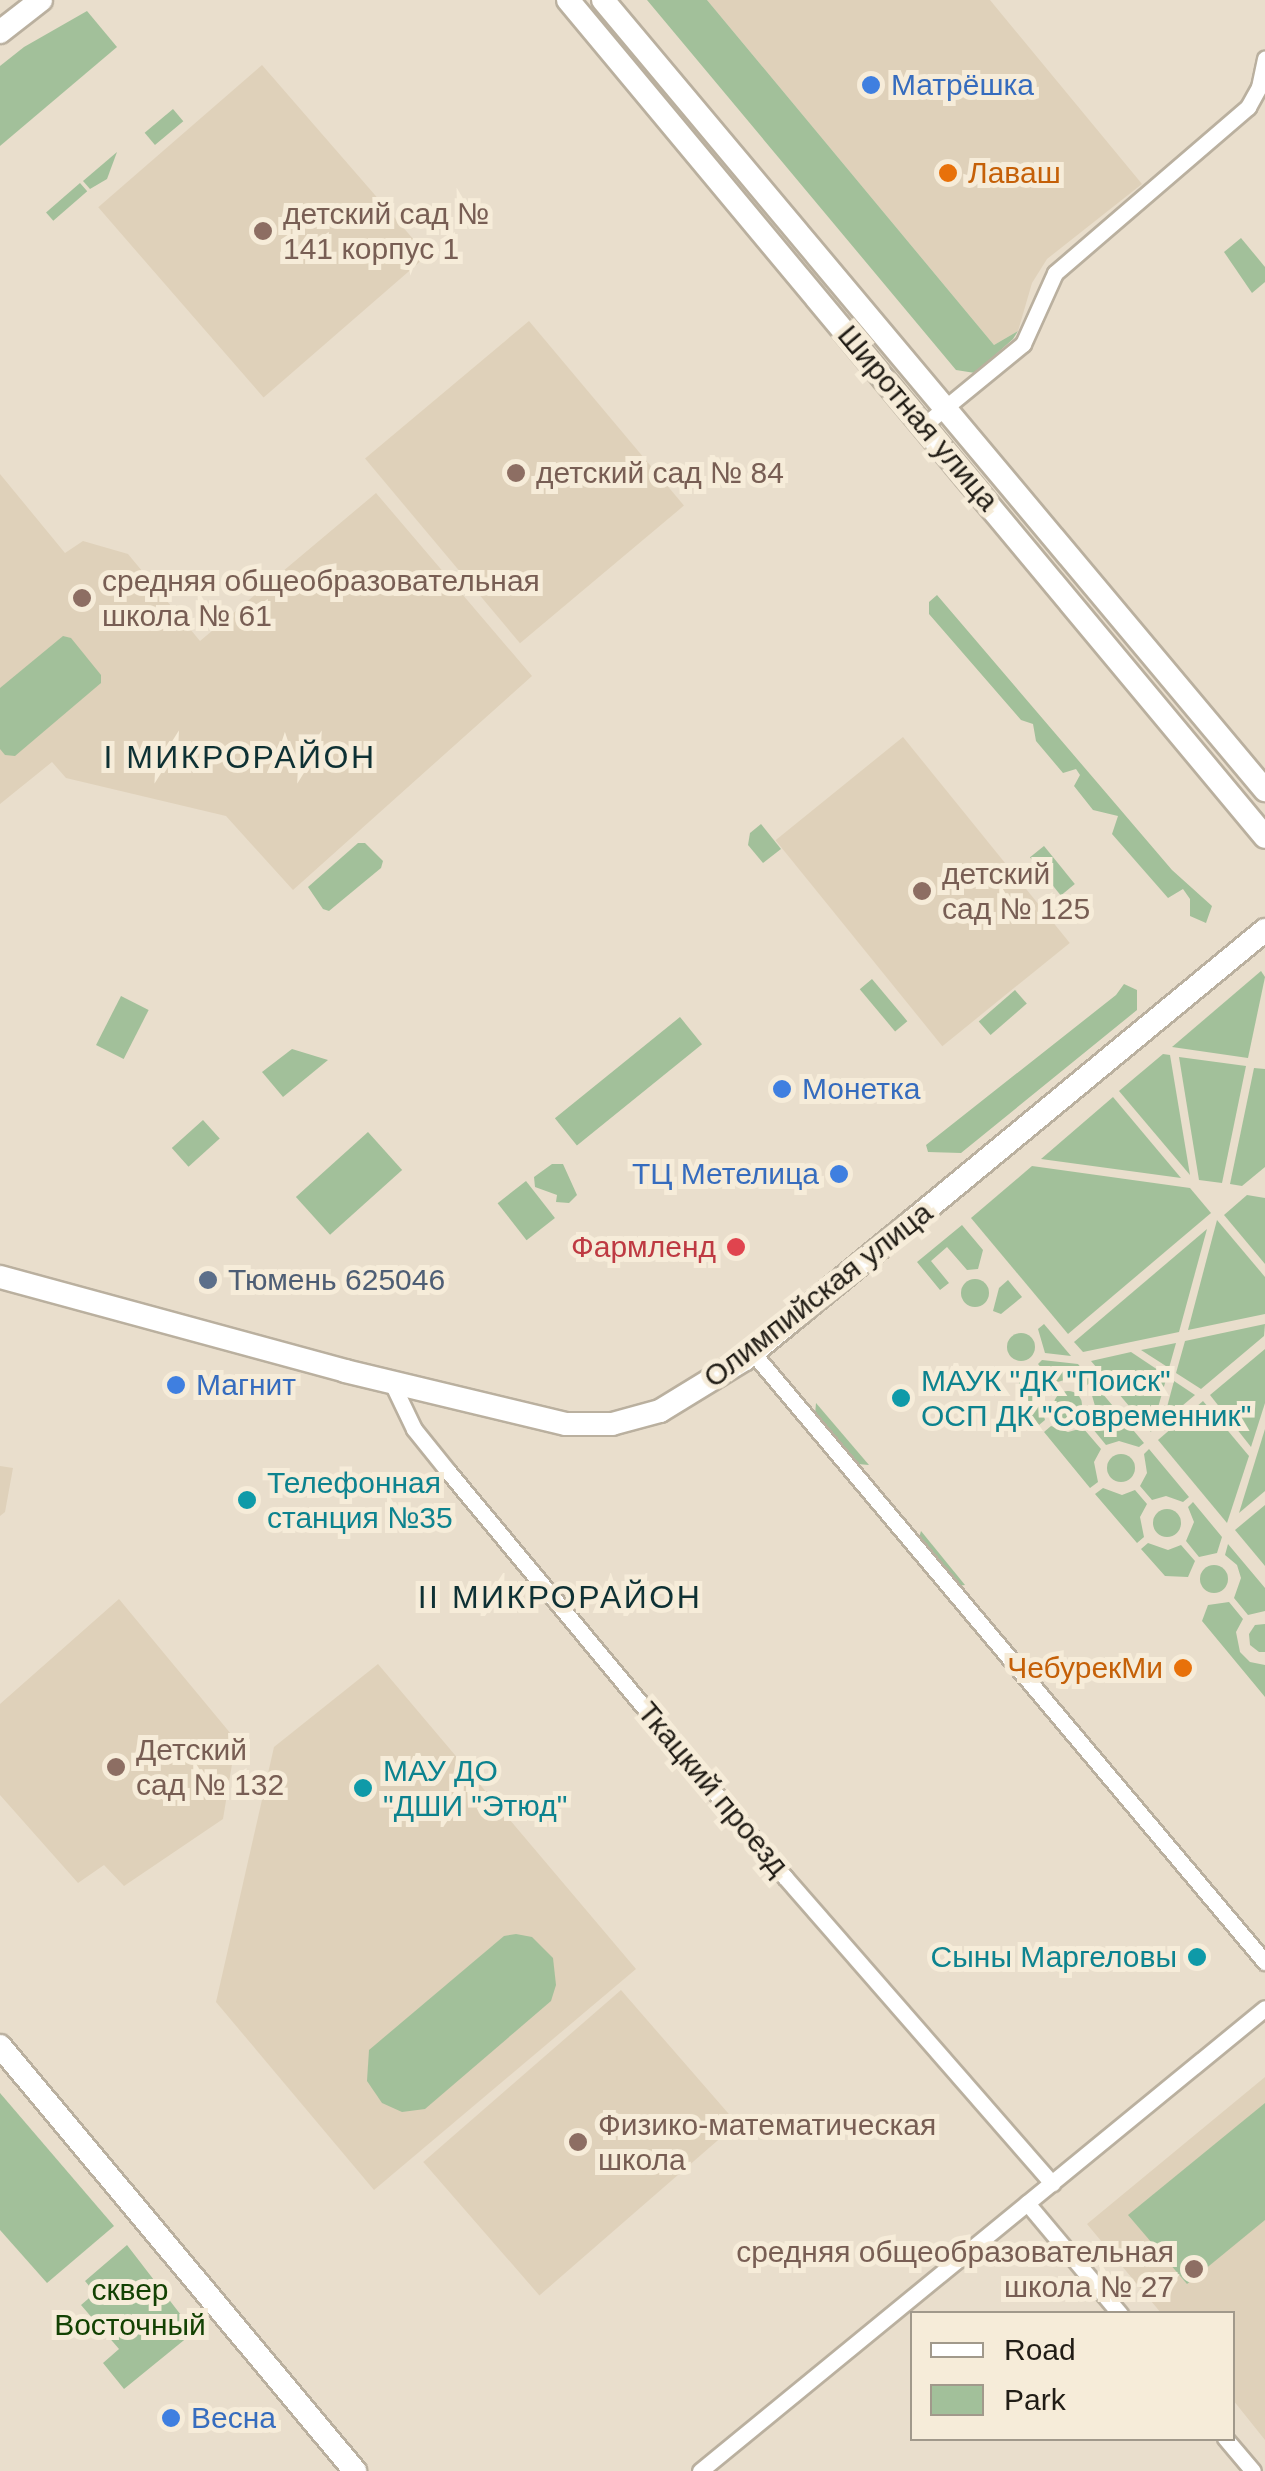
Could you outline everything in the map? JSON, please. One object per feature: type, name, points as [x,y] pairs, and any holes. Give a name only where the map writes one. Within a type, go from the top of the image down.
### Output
[{"type":"main road","points":[[0,32],[40,0]]},
{"type":"main road","name":"Широтная улица","points":[[568,0],[1265,837]]},
{"type":"main road","name":"Широтная улица","points":[[603,0],[1265,790]]},
{"type":"main road","name":"Олимпийская улица","points":[[0,1277],[392,1383],[566,1424],[612,1424],[660,1412],[753,1353],[1265,930]]},
{"type":"main road","points":[[0,2046],[355,2471]]},
{"type":"street","points":[[924,425],[1022,344],[1055,273],[1248,107],[1259,88],[1265,59]]},
{"type":"street","points":[[753,1353],[1265,1962]]},
{"type":"street","name":"Ткацкий проезд","points":[[392,1383],[414,1429],[447,1470],[784,1876],[1052,2183]]},
{"type":"street","points":[[700,2471],[1265,2008]]},
{"type":"street","points":[[1027,2203],[1117,2311]]},
{"type":"street","points":[[1228,2441],[1253,2471]]},
{"type":"shaded area","points":[[707,0],[990,0],[1142,184],[1047,259],[1032,283],[1018,331],[994,345]]},
{"type":"shaded area","name":"детский сад № 141 корпус 1","points":[[262,65],[427,255],[264,398],[98,207]]},
{"type":"shaded area","name":"детский сад № 84","points":[[529,321],[684,506],[520,643],[365,459]]},
{"type":"shaded area","points":[[0,474],[65,553],[83,541],[128,554],[200,641],[376,493],[532,676],[293,890],[226,816],[66,778],[52,762],[0,804]]},
{"type":"shaded area","name":"детский сад № 125","points":[[903,737],[1070,943],[942,1046],[776,840]]},
{"type":"shaded area","points":[[0,1466],[13,1468],[5,1512],[0,1516]]},
{"type":"shaded area","name":"Детский сад № 132","points":[[119,1599],[236,1740],[223,1819],[124,1886],[104,1865],[78,1883],[0,1795],[0,1704]]},
{"type":"shaded area","points":[[378,1664],[636,1969],[374,2190],[216,2002],[274,1747]]},
{"type":"shaded area","name":"Физико-математическая школа","points":[[621,1990],[737,2124],[539,2295],[423,2162]]},
{"type":"shaded area","name":"средняя общеобразовательная школа № 27","points":[[1265,2077],[1265,2440],[1235,2402],[1235,2311],[1159,2311],[1087,2224]]},
{"type":"green space","points":[[647,0],[707,0],[994,345],[1018,331],[1013,339],[975,373],[956,370]]},
{"type":"green space","points":[[87,11],[117,47],[0,146],[0,66],[24,47]]},
{"type":"green space","points":[[173,109],[183,121],[155,145],[145,133]]},
{"type":"green space","points":[[117,152],[107,179],[90,189],[83,181]]},
{"type":"green space","points":[[80,183],[87,191],[53,221],[46,213]]},
{"type":"green space","points":[[1241,238],[1265,267],[1265,282],[1252,293],[1224,252]]},
{"type":"green space","points":[[937,595],[1172,870],[1212,906],[1206,923],[1190,916],[1190,899],[1183,889],[1168,898],[1112,834],[1118,816],[1093,810],[1074,786],[1080,775],[1076,769],[1063,773],[1036,741],[1033,724],[1021,720],[929,614],[929,602]]},
{"type":"green space","points":[[63,636],[71,638],[101,675],[101,683],[15,756],[5,755],[0,749],[0,688]]},
{"type":"green space","points":[[761,824],[781,849],[763,863],[748,845],[750,833]]},
{"type":"green space","points":[[358,843],[365,843],[383,861],[381,868],[329,911],[323,909],[308,887]]},
{"type":"green space","points":[[1044,846],[1075,884],[1061,895],[1030,857]]},
{"type":"green space","points":[[1261,971],[1265,977],[1248,1058],[1172,1047]]},
{"type":"green space","points":[[872,979],[907,1021],[895,1031],[860,989]]},
{"type":"green space","points":[[1124,984],[1137,990],[1137,1010],[961,1153],[928,1152],[926,1145],[1116,995]]},
{"type":"green space","points":[[1015,990],[1027,1004],[991,1035],[979,1021]]},
{"type":"green space","points":[[121,996],[149,1010],[124,1059],[96,1045]]},
{"type":"green space","points":[[680,1017],[702,1044],[577,1146],[555,1118]]},
{"type":"green space","points":[[292,1049],[328,1060],[283,1097],[262,1072]]},
{"type":"green space","points":[[1163,1054],[1170,1055],[1190,1175],[1119,1091]]},
{"type":"green space","points":[[1179,1057],[1246,1066],[1222,1183],[1199,1180]]},
{"type":"green space","points":[[1254,1068],[1265,1069],[1265,1167],[1242,1186],[1230,1184]]},
{"type":"green space","points":[[1113,1097],[1181,1178],[1041,1159]]},
{"type":"green space","points":[[203,1120],[220,1139],[189,1167],[172,1148]]},
{"type":"green space","points":[[368,1132],[402,1170],[330,1235],[296,1197]]},
{"type":"green space","points":[[552,1164],[563,1164],[577,1195],[569,1203],[556,1202],[557,1195],[535,1187],[534,1177]]},
{"type":"green space","points":[[1032,1166],[1190,1188],[1211,1213],[1068,1334],[971,1218]]},
{"type":"green space","points":[[526,1181],[555,1218],[527,1240],[498,1203]]},
{"type":"green space","points":[[1247,1195],[1265,1198],[1265,1264],[1224,1215]]},
{"type":"green space","points":[[1217,1220],[1265,1277],[1265,1314],[1188,1330]]},
{"type":"green space","points":[[962,1225],[983,1250],[978,1269],[967,1270],[947,1247],[931,1261],[949,1283],[940,1290],[917,1262]]},
{"type":"green space","points":[[1207,1229],[1179,1332],[1083,1352],[1074,1342]]},
{"type":"green space","points":[[975,1279],[985,1283],[989,1293],[985,1303],[975,1307],[965,1303],[961,1293],[965,1283]]},
{"type":"green space","points":[[1008,1280],[1022,1297],[1001,1314],[993,1311],[999,1288]]},
{"type":"green space","points":[[1044,1324],[1071,1356],[1045,1353],[1038,1329]]},
{"type":"green space","points":[[1265,1324],[1264,1336],[1201,1389],[1176,1373],[1185,1341]]},
{"type":"green space","points":[[1021,1333],[1031,1337],[1035,1347],[1031,1357],[1021,1361],[1011,1357],[1007,1347],[1011,1337]]},
{"type":"green space","points":[[1176,1343],[1169,1368],[1141,1350]]},
{"type":"green space","points":[[1265,1349],[1265,1403],[1251,1447],[1210,1395]]},
{"type":"green space","points":[[1131,1352],[1167,1376],[1151,1432],[1091,1361]]},
{"type":"green space","points":[[1042,1360],[1078,1364],[1092,1381],[1086,1386],[1068,1379],[1054,1383],[1038,1364]]},
{"type":"green space","points":[[1033,1368],[1049,1387],[1041,1405],[1045,1420],[1039,1425],[1017,1399],[1021,1371]]},
{"type":"green space","points":[[1174,1381],[1195,1395],[1163,1422]]},
{"type":"green space","points":[[1097,1387],[1144,1443],[1139,1447],[1119,1441],[1106,1445],[1088,1423],[1095,1406],[1091,1392]]},
{"type":"green space","points":[[1068,1391],[1078,1395],[1082,1405],[1078,1415],[1068,1419],[1058,1415],[1054,1405],[1058,1395]]},
{"type":"green space","points":[[1203,1401],[1249,1456],[1227,1523],[1158,1440]]},
{"type":"green space","points":[[816,1403],[869,1465],[858,1464],[815,1415]]},
{"type":"green space","points":[[1051,1426],[1068,1432],[1083,1428],[1101,1449],[1094,1462],[1098,1482],[1090,1488],[1044,1432]]},
{"type":"green space","points":[[1265,1429],[1265,1491],[1239,1513]]},
{"type":"green space","points":[[1149,1449],[1189,1497],[1183,1502],[1166,1496],[1152,1500],[1140,1486],[1147,1473],[1144,1454]]},
{"type":"green space","points":[[1121,1454],[1131,1458],[1135,1468],[1131,1478],[1121,1482],[1111,1478],[1107,1468],[1111,1458]]},
{"type":"green space","points":[[1103,1488],[1122,1495],[1135,1490],[1147,1504],[1140,1517],[1144,1537],[1137,1543],[1095,1494]]},
{"type":"green space","points":[[1193,1502],[1222,1537],[1217,1553],[1199,1557],[1186,1541],[1194,1522],[1188,1507]]},
{"type":"green space","points":[[1265,1505],[1265,1566],[1235,1530]]},
{"type":"green space","points":[[1167,1509],[1177,1513],[1181,1523],[1177,1533],[1167,1537],[1157,1533],[1153,1523],[1157,1513]]},
{"type":"green space","points":[[921,1531],[965,1585],[957,1586],[919,1538]]},
{"type":"green space","points":[[1148,1543],[1168,1550],[1181,1545],[1195,1561],[1188,1577],[1165,1576],[1141,1549]]},
{"type":"green space","points":[[1228,1544],[1265,1588],[1265,1611],[1248,1615],[1234,1598],[1241,1578],[1237,1565],[1225,1555]]},
{"type":"green space","points":[[1214,1565],[1224,1569],[1228,1579],[1224,1589],[1214,1593],[1204,1589],[1200,1579],[1204,1569]]},
{"type":"green space","points":[[1229,1602],[1243,1619],[1236,1632],[1240,1652],[1250,1662],[1265,1665],[1265,1697],[1202,1621],[1208,1605]]},
{"type":"green space","points":[[1265,1624],[1265,1652],[1259,1652],[1250,1645],[1249,1634],[1255,1625]]},
{"type":"green space","points":[[504,1936],[532,1937],[553,1958],[556,1985],[551,2001],[425,2109],[402,2112],[382,2103],[367,2081],[369,2050]]},
{"type":"green space","name":"сквер Восточный","points":[[0,2093],[114,2226],[47,2283],[0,2230]]},
{"type":"green space","points":[[1265,2103],[1265,2220],[1187,2284],[1128,2215]]},
{"type":"green space","name":"сквер Восточный","points":[[127,2245],[194,2332],[124,2389],[103,2363],[119,2349],[81,2305],[95,2293],[85,2281]]},
{"type":"place","name":"Матрёшка","points":[[871,85]]},
{"type":"place","name":"Лаваш","points":[[948,173]]},
{"type":"place","name":"детский сад № 141 корпус 1","points":[[263,231]]},
{"type":"place","name":"детский сад № 84","points":[[516,473]]},
{"type":"place","name":"средняя общеобразовательная школа № 61","points":[[82,598]]},
{"type":"place","name":"детский сад № 125","points":[[922,891]]},
{"type":"place","name":"Монетка","points":[[782,1089]]},
{"type":"place","name":"ТЦ Метелица","points":[[839,1174]]},
{"type":"place","name":"Фармленд","points":[[736,1247]]},
{"type":"place","name":"Тюмень 625046","points":[[208,1280]]},
{"type":"place","name":"Магнит","points":[[176,1385]]},
{"type":"place","name":"МАУК \"ДК \"Поиск\" ОСП ДК \"Современник\"","points":[[901,1398]]},
{"type":"place","name":"Телефонная станция №35","points":[[247,1500]]},
{"type":"place","name":"ЧебурекМи","points":[[1183,1668]]},
{"type":"place","name":"Детский сад № 132","points":[[116,1767]]},
{"type":"place","name":"МАУ ДО \"ДШИ \"Этюд\"","points":[[363,1788]]},
{"type":"place","name":"Сыны Маргеловы","points":[[1197,1957]]},
{"type":"place","name":"Физико-математическая школа","points":[[578,2142]]},
{"type":"place","name":"средняя общеобразовательная школа № 27","points":[[1194,2269]]},
{"type":"place","name":"Весна","points":[[171,2418]]},
{"type":"district","name":"I МИКРОРАЙОН","points":[[240,757]]},
{"type":"district","name":"II МИКРОРАЙОН","points":[[560,1597]]}]
